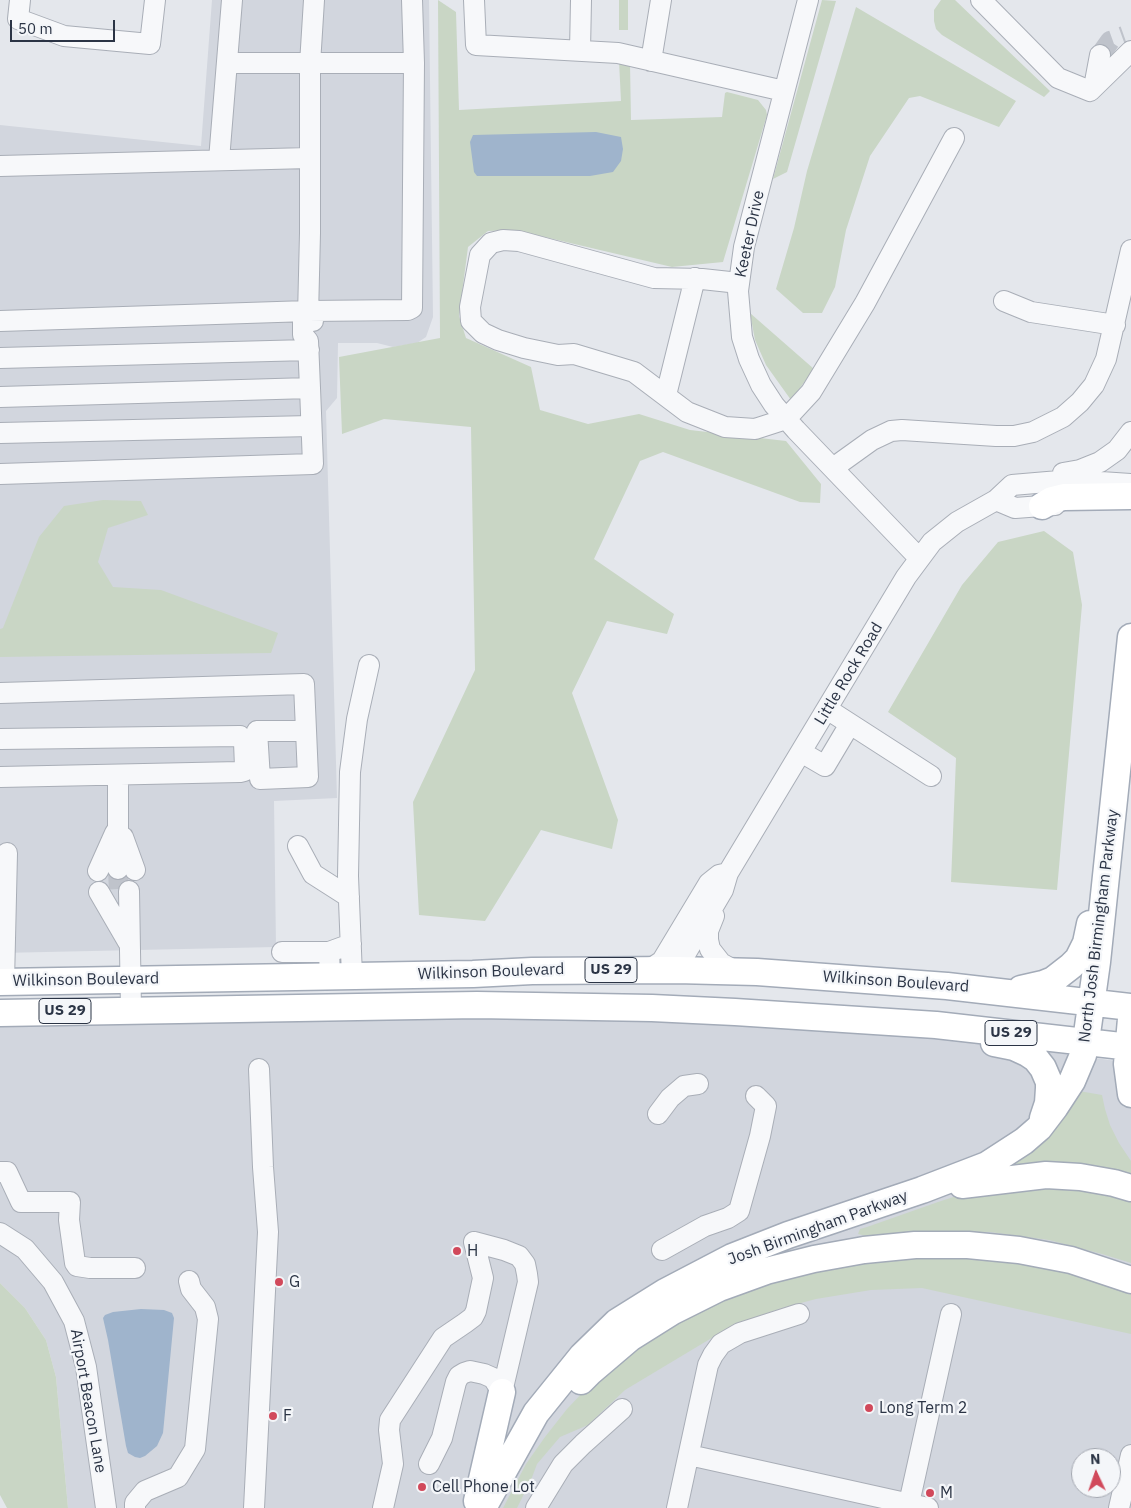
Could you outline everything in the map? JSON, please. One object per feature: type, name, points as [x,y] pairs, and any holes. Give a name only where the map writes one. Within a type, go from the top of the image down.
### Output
[{"type":"main road","points":[[1036,495],[1052,500],[1064,497],[1131,496]]},
{"type":"main road","name":"North Josh Birmingham Parkway","points":[[922,1190],[998,1159],[1024,1141],[1039,1128],[1056,1107],[1072,1081],[1083,1055],[1105,890],[1131,637]]},
{"type":"main road","points":[[1001,991],[1023,989],[1044,984],[1053,980],[1071,966],[1078,959],[1086,943],[1098,898],[1105,890]]},
{"type":"main road","name":"Wilkinson Boulevard","points":[[2,982],[130,980],[337,968],[676,970],[832,977],[1001,991],[1131,1007]]},
{"type":"main road","points":[[305,1007],[316,997],[346,991],[648,986],[663,983],[676,970]]},
{"type":"main road","name":"Wilkinson Boulevard","points":[[0,1013],[477,1005],[652,1008],[745,1012],[936,1025],[1129,1046]]},
{"type":"main road","points":[[1131,1019],[1127,1064],[1131,1094]]},
{"type":"main road","points":[[936,1025],[952,1036],[1014,1047],[1036,1059],[1047,1076],[1049,1088],[1046,1110],[1039,1128]]},
{"type":"main road","points":[[922,1190],[1005,1178],[1046,1175],[1080,1177],[1131,1188]]},
{"type":"main road","name":"Josh Birmingham Parkway","points":[[483,1508],[536,1413],[582,1356],[617,1322],[665,1292],[732,1257],[788,1235],[922,1190]]},
{"type":"main road","name":"Josh Birmingham Parkway","points":[[520,1444],[590,1372],[630,1338],[673,1311],[719,1288],[766,1271],[814,1259],[864,1250],[915,1246],[968,1246],[1020,1250],[1071,1260],[1131,1280]]},
{"type":"main road","points":[[476,1508],[502,1392]]},
{"type":"street","points":[[20,0],[18,19],[64,36],[150,44],[154,0]]},
{"type":"street","points":[[219,160],[232,0]]},
{"type":"street","points":[[0,474],[313,464],[308,346],[303,335],[302,321],[308,314],[310,64],[314,0]]},
{"type":"street","points":[[0,321],[308,314],[408,310],[412,308],[414,64],[412,0]]},
{"type":"street","points":[[474,0],[476,45],[618,53],[784,91]]},
{"type":"street","points":[[580,51],[581,0]]},
{"type":"street","points":[[651,61],[661,0]]},
{"type":"street","name":"Keeter Drive","points":[[808,0],[744,247],[739,283],[739,314],[742,337],[749,360],[761,385],[774,405],[919,558]]},
{"type":"street","points":[[981,0],[1058,78],[1090,91],[1129,41]]},
{"type":"street","points":[[1094,87],[1100,55]]},
{"type":"street","points":[[227,63],[414,64]]},
{"type":"street","points":[[739,283],[695,278],[654,278],[519,241],[504,240],[492,244],[480,255],[470,307],[471,321],[483,333],[498,340],[558,355],[574,354],[634,372],[687,412],[725,426],[755,429],[786,419],[816,384],[864,302],[954,138]]},
{"type":"street","points":[[0,166],[310,158]]},
{"type":"street","points":[[833,468],[872,440],[891,431],[1014,436],[1033,432],[1063,417],[1080,402],[1094,385],[1106,359],[1131,250]]},
{"type":"street","points":[[666,395],[695,278]]},
{"type":"street","points":[[1004,301],[1031,312],[1114,324]]},
{"type":"street","points":[[0,358],[308,346]]},
{"type":"street","points":[[0,397],[310,388]]},
{"type":"street","points":[[0,433],[312,426]]},
{"type":"street","points":[[1036,495],[1041,478],[1080,470],[1100,462],[1117,450],[1131,432]]},
{"type":"street","name":"Little Rock Road","points":[[676,970],[722,892],[728,873],[906,577],[932,542],[946,529],[996,500],[1015,508],[1036,495],[1071,480],[1131,484]]},
{"type":"street","name":"Little Rock Road","points":[[1036,495],[1131,507]]},
{"type":"street","points":[[337,968],[351,944],[348,816],[350,772],[357,719],[369,665]]},
{"type":"street","points":[[0,693],[304,684],[306,731]]},
{"type":"street","points":[[828,709],[931,776]]},
{"type":"street","points":[[802,752],[825,766],[850,724]]},
{"type":"street","points":[[0,739],[240,736],[244,742],[245,767],[244,771],[240,772],[0,777]]},
{"type":"street","points":[[118,775],[117,870],[118,826]]},
{"type":"street","points":[[298,846],[313,874],[349,897]]},
{"type":"street","points":[[2,982],[7,853]]},
{"type":"street","name":"Little Rock Road","points":[[640,970],[662,961],[709,883],[719,875],[728,873]]},
{"type":"street","points":[[118,892],[129,944],[131,1010]]},
{"type":"street","points":[[722,892],[721,902],[708,931],[709,943],[713,953],[721,962],[730,968],[745,972]]},
{"type":"street","points":[[337,968],[351,944]]},
{"type":"street","points":[[282,952],[337,968]]},
{"type":"street","points":[[254,1508],[268,1232],[259,1069]]},
{"type":"street","points":[[658,1114],[670,1098],[684,1086],[698,1084]]},
{"type":"street","points":[[662,1250],[705,1226],[728,1218],[739,1211],[760,1136],[766,1106],[756,1096]]},
{"type":"street","points":[[4,1172],[21,1202],[70,1202],[69,1220],[77,1266],[90,1268],[135,1268]]},
{"type":"street","name":"Airport Beacon Lane","points":[[0,1233],[25,1249],[53,1282],[74,1321],[86,1366],[106,1508]]},
{"type":"street","points":[[383,1508],[393,1464],[389,1430],[390,1420],[443,1338],[473,1317],[476,1311],[483,1278],[474,1242],[519,1256],[525,1264],[527,1274],[528,1282],[502,1392]]},
{"type":"street","points":[[135,1508],[135,1502],[146,1490],[178,1477],[195,1449],[208,1320],[205,1307],[191,1289],[189,1281]]},
{"type":"street","points":[[677,1508],[708,1365],[712,1355],[721,1344],[740,1333],[800,1314]]},
{"type":"street","points":[[689,1455],[915,1507],[951,1314]]},
{"type":"street","points":[[429,1464],[442,1438],[459,1376],[464,1372],[470,1371],[484,1374],[493,1378],[502,1392]]},
{"type":"street","points":[[536,1508],[563,1464],[622,1409]]},
{"type":"street","points":[[1119,1508],[1131,1455]]},
{"type":"shaded area","points":[[212,0],[429,0],[433,317],[426,337],[417,343],[393,347],[377,343],[338,343],[337,398],[326,411],[337,798],[274,801],[276,947],[0,953],[0,125],[201,146]]},
{"type":"shaded area","points":[[609,1012],[862,1026],[1131,1063],[1131,1508],[68,1508],[56,1377],[46,1340],[25,1308],[0,1283],[0,1025]]},
{"type":"green space","points":[[438,0],[456,12],[459,110],[621,101],[619,61],[630,63],[631,120],[722,117],[725,93],[727,92],[758,100],[766,110],[767,115],[723,262],[672,267],[515,230],[488,231],[468,247],[459,316],[466,338],[531,367],[540,410],[588,424],[639,414],[690,430],[786,441],[821,484],[820,503],[800,502],[663,452],[640,461],[594,559],[674,614],[667,634],[607,621],[572,693],[618,820],[612,849],[541,830],[485,921],[419,915],[413,802],[475,670],[471,427],[384,419],[342,434],[339,357],[440,338]]},
{"type":"green space","points":[[619,0],[628,0],[628,30],[619,30]]},
{"type":"green space","points":[[822,0],[836,1],[787,172],[773,179]]},
{"type":"green space","points":[[941,0],[955,0],[1050,91],[1044,97],[942,35],[936,29],[934,21],[934,10]]},
{"type":"green space","points":[[856,7],[1016,101],[999,127],[920,96],[909,98],[870,156],[846,230],[835,287],[822,313],[803,313],[776,289],[794,228],[807,171]]},
{"type":"green space","points":[[750,313],[814,369],[791,400],[766,365],[755,340]]},
{"type":"green space","points":[[103,500],[141,501],[148,515],[108,528],[98,562],[113,587],[161,590],[278,633],[271,653],[0,657],[0,629],[3,628],[39,537],[64,506]]},
{"type":"green space","points":[[1044,531],[1073,552],[1082,605],[1057,890],[951,882],[956,758],[888,712],[962,585],[998,542]]},
{"type":"green space","points":[[1079,1091],[1102,1095],[1110,1125],[1131,1161],[1131,1180],[1013,1168],[1012,1162]]},
{"type":"green space","points":[[1014,1183],[1131,1194],[1131,1263],[1049,1240],[990,1232],[924,1231],[866,1236],[858,1234],[860,1229],[938,1202],[972,1191]]},
{"type":"green space","points":[[891,1257],[1012,1258],[1131,1289],[1131,1334],[922,1288],[871,1290],[816,1299],[782,1308],[736,1324],[625,1390],[588,1425],[560,1437],[537,1464],[517,1508],[503,1508],[526,1464],[567,1409],[633,1346],[738,1291],[809,1270]]},
{"type":"green space","points":[[0,1283],[25,1308],[46,1340],[56,1377],[68,1508],[7,1508],[0,1495]]},
{"type":"water","points":[[596,132],[621,137],[623,149],[621,161],[613,172],[590,176],[477,176],[474,172],[470,142],[473,135]]},
{"type":"water","points":[[141,1309],[164,1310],[172,1313],[174,1318],[163,1433],[157,1446],[140,1458],[128,1453],[126,1446],[103,1318],[105,1315],[113,1312]]},
{"type":"tunnel","points":[[1100,55],[1110,41],[1124,36]]},
{"type":"tunnel","points":[[118,869],[119,892]]},
{"type":"place","name":"H","points":[[457,1251]]},
{"type":"place","name":"G","points":[[279,1282]]},
{"type":"place","name":"Long Term 2","points":[[869,1408]]},
{"type":"place","name":"F","points":[[273,1416]]},
{"type":"place","name":"Cell Phone Lot","points":[[422,1487]]},
{"type":"place","name":"M","points":[[930,1493]]}]
